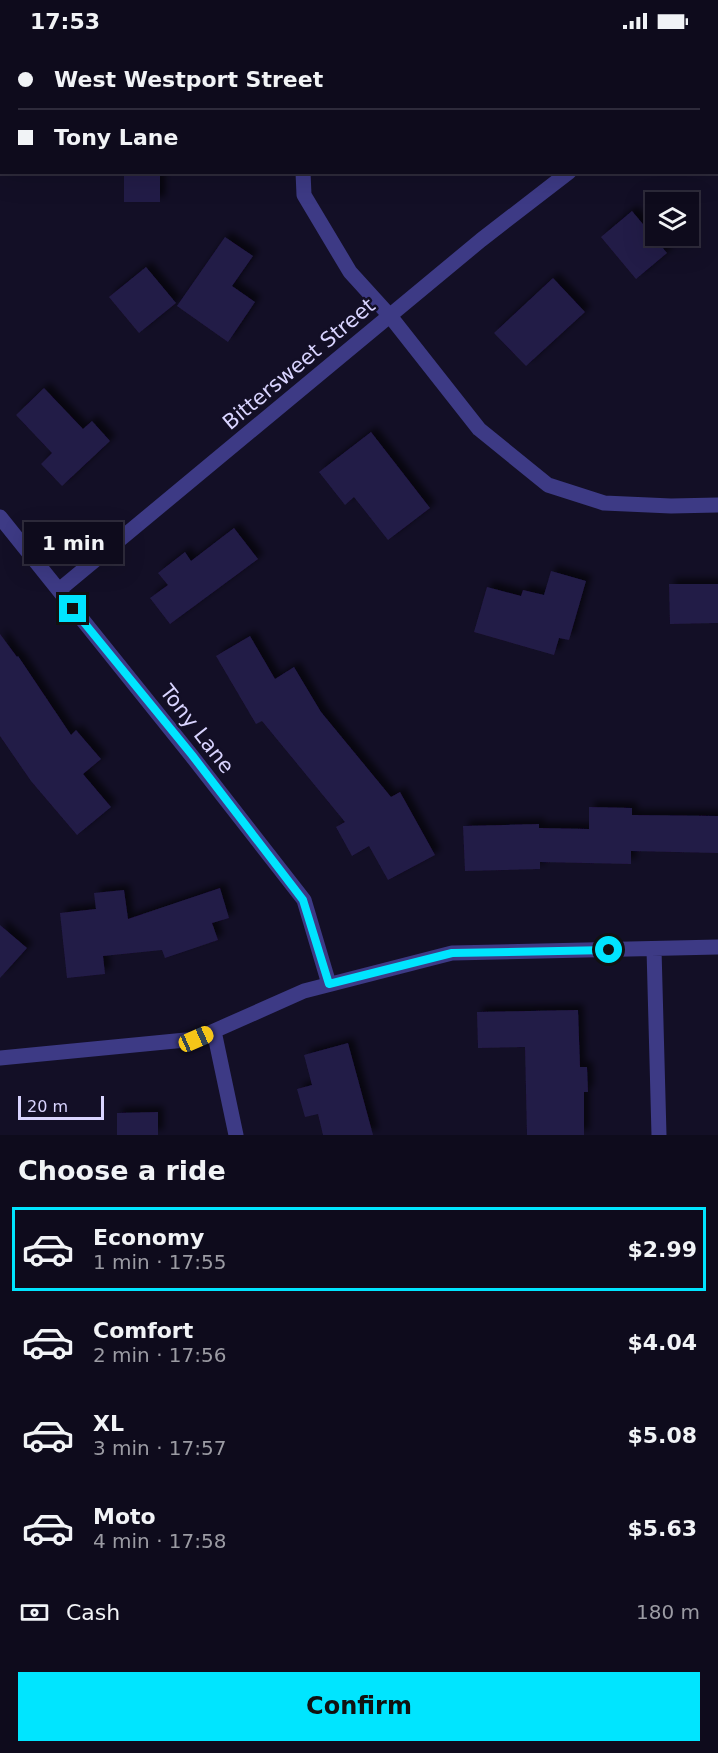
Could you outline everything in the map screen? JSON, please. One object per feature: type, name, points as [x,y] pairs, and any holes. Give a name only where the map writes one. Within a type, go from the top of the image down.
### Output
[{"type":"street","points":[[303,174],[304,195],[350,272],[390,316],[479,429],[548,486],[604,503],[671,506],[718,505]]},
{"type":"street","name":"Bittersweet Street","points":[[58,590],[481,240],[566,174]]},
{"type":"street","name":"Tony Lane","points":[[0,518],[192,755],[303,900],[329,984]]},
{"type":"street","points":[[0,1058],[196,1039],[303,991],[452,953],[718,947]]},
{"type":"street","points":[[654,949],[659,1135]]},
{"type":"street","points":[[213,1031],[236,1135]]},
{"type":"building","points":[[124,174],[160,174],[160,202],[124,202]]},
{"type":"building","points":[[632,211],[645,227],[645,246],[661,246],[667,253],[636,279],[601,237]]},
{"type":"building","points":[[225,237],[253,256],[232,286],[255,302],[228,342],[177,306]]},
{"type":"building","points":[[146,267],[176,303],[139,333],[109,297]]},
{"type":"building","points":[[553,278],[585,312],[526,366],[494,333]]},
{"type":"building","points":[[44,388],[83,429],[92,421],[110,441],[62,486],[41,464],[52,453],[16,415]]},
{"type":"building","points":[[371,432],[430,508],[388,540],[354,497],[345,505],[319,472]]},
{"type":"building","points":[[234,528],[258,559],[170,624],[150,598],[168,585],[158,573],[185,552],[191,561]]},
{"type":"building","points":[[551,571],[586,581],[569,640],[559,638],[554,655],[474,632],[487,587],[521,596],[523,590],[544,595]]},
{"type":"building","points":[[669,584],[718,584],[718,623],[670,624]]},
{"type":"building","points":[[0,634],[18,656],[71,735],[76,730],[101,759],[83,774],[111,807],[77,835],[31,781],[0,736]]},
{"type":"building","points":[[250,636],[275,679],[294,667],[321,712],[391,797],[400,792],[435,855],[388,880],[369,846],[352,856],[336,827],[345,822],[262,721],[256,724],[216,656]]},
{"type":"building","points":[[589,807],[632,808],[632,815],[718,816],[718,853],[631,851],[631,864],[540,862],[540,869],[465,871],[463,826],[539,824],[539,828],[589,829]]},
{"type":"building","points":[[220,888],[229,918],[212,923],[218,940],[165,958],[162,950],[103,956],[105,974],[67,978],[60,913],[96,909],[94,893],[124,890],[128,919]]},
{"type":"building","points":[[0,925],[27,948],[0,978]]},
{"type":"building","points":[[578,1010],[580,1067],[587,1067],[588,1092],[584,1092],[584,1135],[527,1135],[525,1047],[478,1048],[477,1012]]},
{"type":"building","points":[[348,1043],[373,1135],[323,1135],[318,1114],[305,1117],[297,1089],[312,1085],[304,1055]]},
{"type":"building","points":[[158,1112],[158,1135],[117,1135],[117,1113]]},
{"type":"route","points":[[73,609],[192,755],[303,900],[329,984],[452,953],[609,950]]}]
